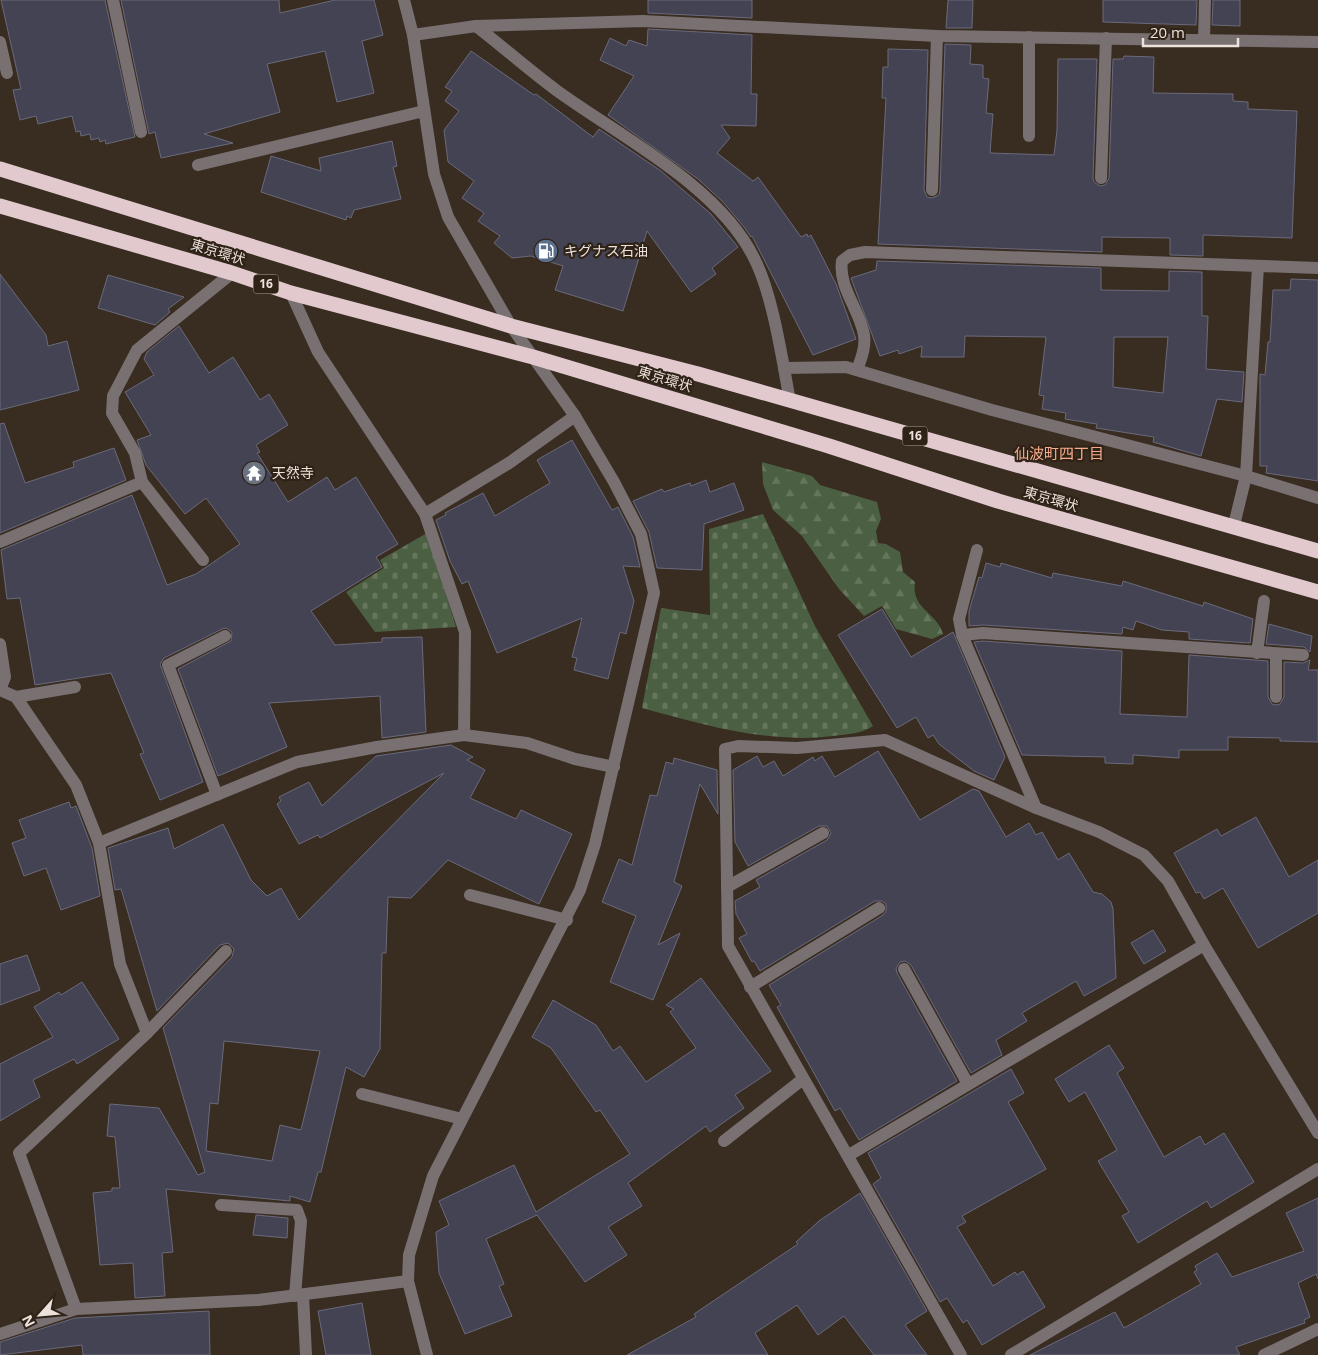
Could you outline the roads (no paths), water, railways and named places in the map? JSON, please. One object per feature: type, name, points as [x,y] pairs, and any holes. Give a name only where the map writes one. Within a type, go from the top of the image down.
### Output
[{"type":"highway","name":"東京環状","points":[[0,169],[511,326],[698,374],[1234,525],[1318,551]]},
{"type":"highway","name":"東京環状","points":[[0,206],[232,272],[291,293],[533,357],[829,446],[998,501],[1318,592]]},
{"type":"street","points":[[113,0],[141,132]]},
{"type":"street","points":[[404,0],[413,35],[434,174],[448,217],[511,326],[575,416],[641,534],[654,594],[614,768],[595,844],[580,890],[433,1176],[409,1255],[408,1282],[427,1355]]},
{"type":"street","points":[[1204,40],[1205,0]]},
{"type":"street","points":[[413,35],[476,26],[643,21],[937,36],[1318,42]]},
{"type":"street","points":[[476,26],[554,89],[687,181],[716,206],[754,256],[764,280],[790,401]]},
{"type":"street","points":[[932,190],[937,36]]},
{"type":"street","points":[[1029,37],[1029,136]]},
{"type":"street","points":[[1101,178],[1106,38]]},
{"type":"street","points":[[0,42],[8,73]]},
{"type":"street","points":[[198,165],[424,111]]},
{"type":"street","points":[[857,370],[863,354],[864,337],[857,311],[840,272],[842,261],[850,255],[865,252],[1318,268]]},
{"type":"street","points":[[1234,525],[1246,476],[1258,266]]},
{"type":"street","points":[[203,560],[142,482],[135,453],[112,413],[113,396],[137,350],[232,272]]},
{"type":"street","points":[[291,293],[318,352],[425,514],[465,632],[464,735]]},
{"type":"street","points":[[784,368],[846,367],[992,410],[1246,476],[1318,498]]},
{"type":"street","points":[[425,514],[509,464],[575,416]]},
{"type":"street","points":[[0,542],[142,482]]},
{"type":"street","points":[[977,550],[960,619],[962,635],[1036,808]]},
{"type":"street","points":[[1256,653],[1264,601]]},
{"type":"street","points":[[962,635],[984,633],[1276,655],[1303,655]]},
{"type":"street","points":[[217,795],[168,665],[225,636]]},
{"type":"street","points":[[0,644],[5,677],[0,690],[16,696],[74,687]]},
{"type":"street","points":[[1276,655],[1276,697]]},
{"type":"street","points":[[16,696],[76,785],[100,843],[120,964],[147,1033]]},
{"type":"street","points":[[100,843],[297,762],[377,747],[464,735],[527,743],[575,760],[614,768]]},
{"type":"street","points":[[962,1355],[728,946],[725,749],[797,748],[885,740],[1036,808],[1099,832],[1144,855],[1168,881],[1204,945],[1318,1133]]},
{"type":"street","points":[[727,887],[823,833]]},
{"type":"street","points":[[470,895],[566,920]]},
{"type":"street","points":[[750,987],[879,908]]},
{"type":"street","points":[[849,1155],[1204,945]]},
{"type":"street","points":[[76,1309],[19,1153],[147,1033],[226,951]]},
{"type":"street","points":[[904,969],[968,1084]]},
{"type":"street","points":[[724,1141],[803,1079]]},
{"type":"street","points":[[362,1094],[462,1119]]},
{"type":"street","points":[[1011,1355],[1318,1169]]},
{"type":"street","points":[[221,1205],[297,1210],[301,1221],[299,1296],[306,1355]]},
{"type":"street","points":[[0,1334],[76,1309],[299,1296],[408,1282]]},
{"type":"street","points":[[1264,1355],[1318,1329]]},
{"type":"place","name":"キグナス石油","points":[[546,251]]},
{"type":"place","name":"天然寺","points":[[254,473]]},
{"type":"district","name":"仙波町四丁目","points":[[1059,454]]}]
